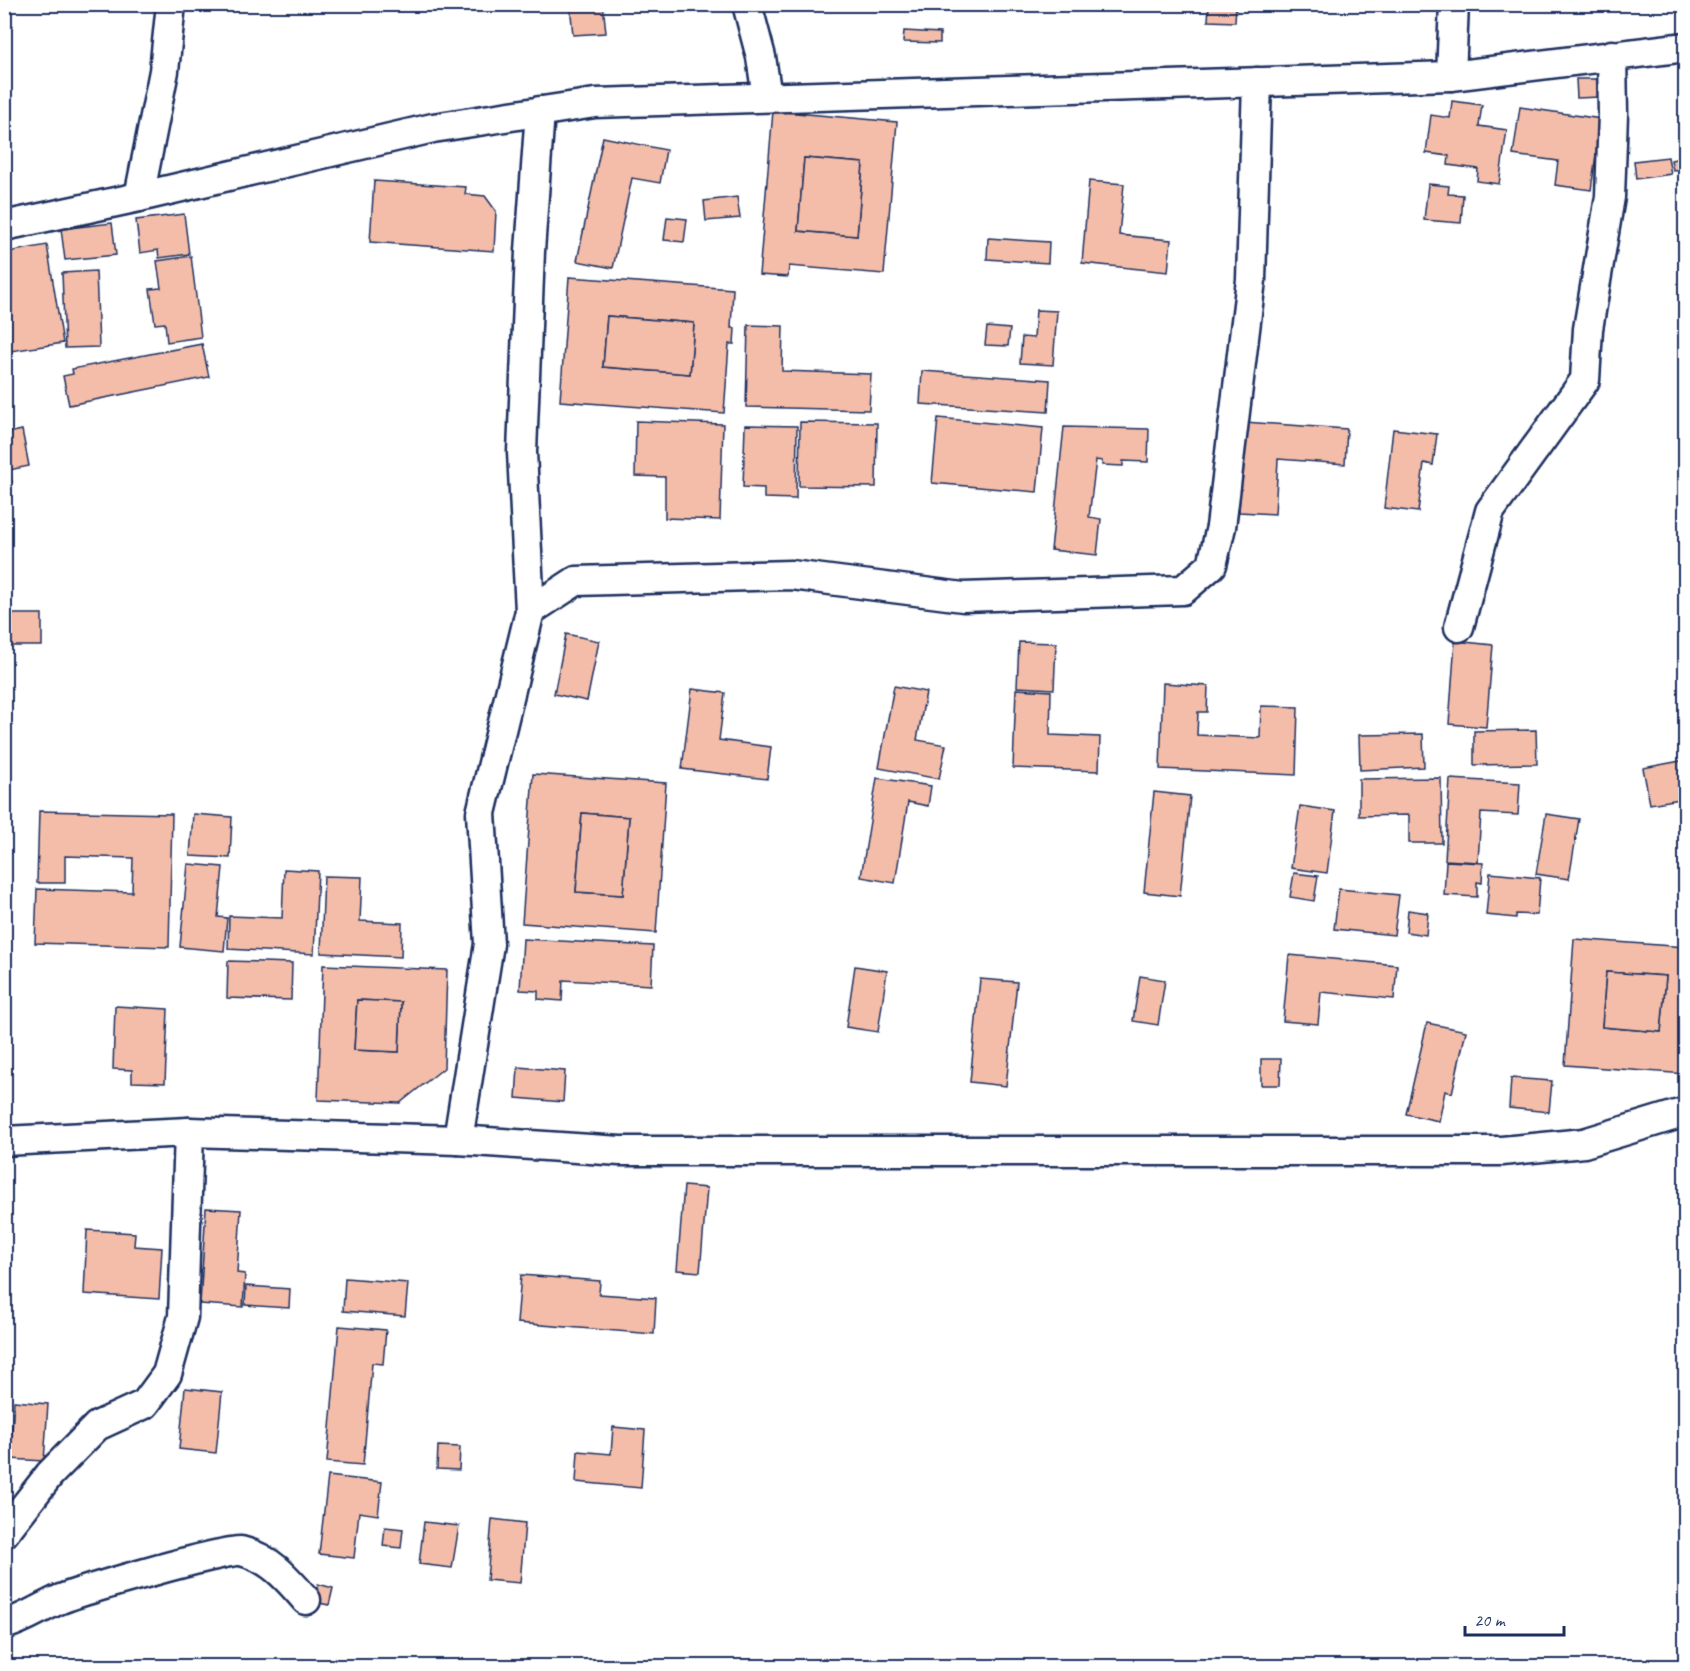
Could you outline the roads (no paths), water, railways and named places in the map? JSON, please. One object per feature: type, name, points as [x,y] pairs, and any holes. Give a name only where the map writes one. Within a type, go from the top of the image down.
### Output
[{"type":"street","points":[[139,197],[165,71],[171,4]]},
{"type":"street","points":[[747,4],[767,98]]},
{"type":"street","points":[[1451,76],[1454,4]]},
{"type":"street","points":[[4,226],[433,128],[595,103],[1451,76],[1686,47]]},
{"type":"street","points":[[1460,627],[1490,511],[1585,380],[1588,329],[1610,197],[1613,114],[1612,56]]},
{"type":"street","points":[[530,611],[576,581],[588,580],[791,575],[963,597],[1183,590],[1212,565],[1221,527],[1251,280],[1257,82]]},
{"type":"street","points":[[458,1140],[489,944],[481,813],[530,611],[522,452],[530,251],[540,111]]},
{"type":"street","points":[[4,1141],[189,1132],[458,1140],[620,1152],[1502,1151],[1584,1143],[1686,1112]]},
{"type":"street","points":[[4,1533],[50,1474],[97,1426],[145,1404],[167,1374],[183,1317],[189,1132]]},
{"type":"street","points":[[4,1625],[32,1616],[55,1601],[204,1557],[239,1550],[274,1564],[306,1600]]}]
